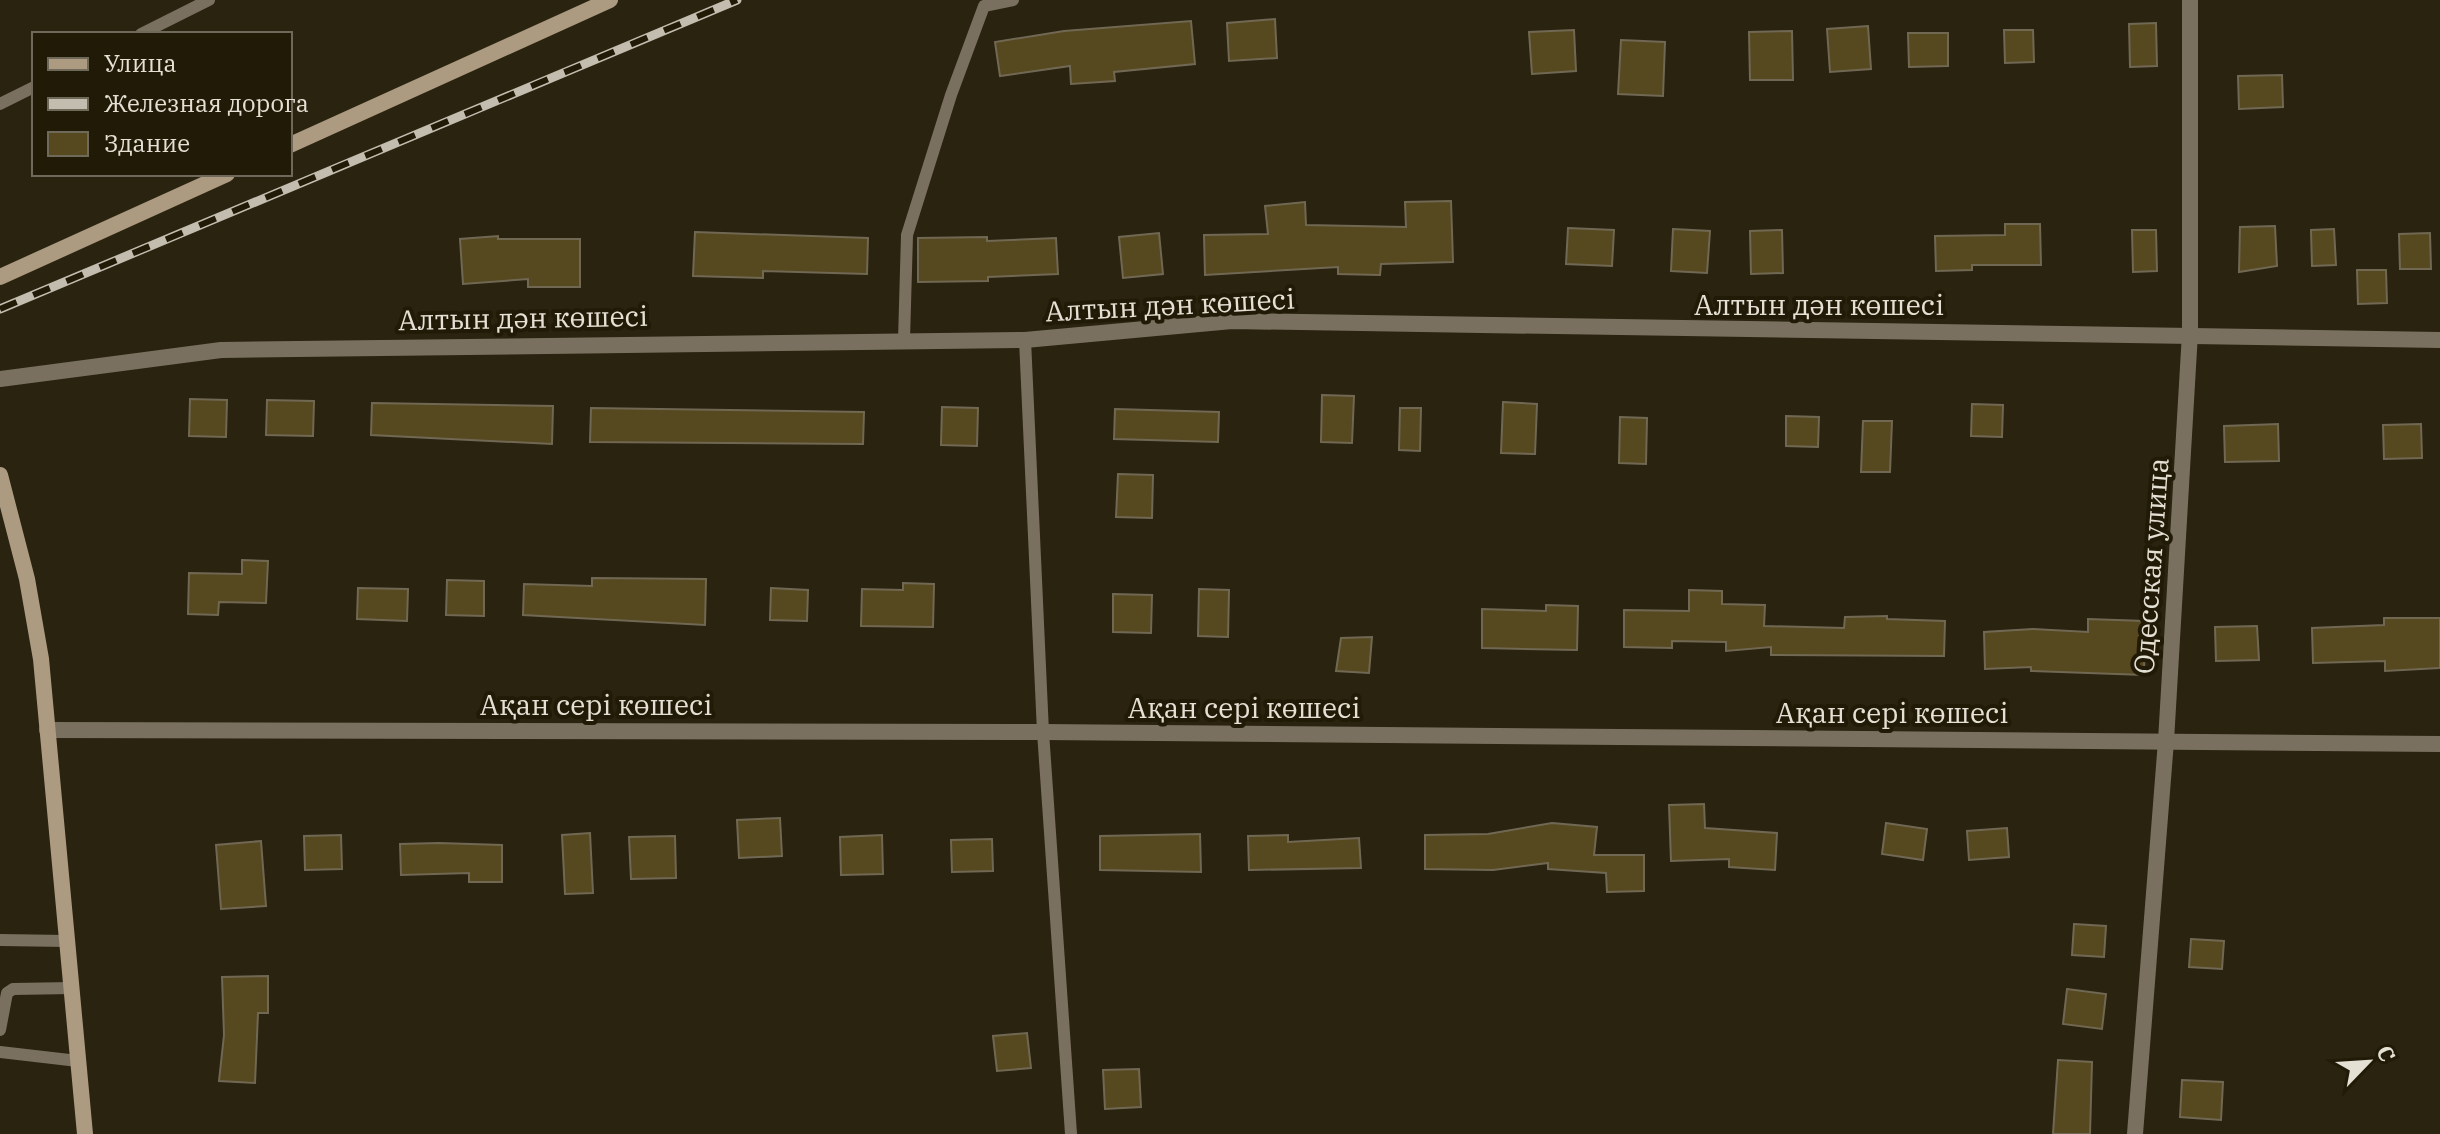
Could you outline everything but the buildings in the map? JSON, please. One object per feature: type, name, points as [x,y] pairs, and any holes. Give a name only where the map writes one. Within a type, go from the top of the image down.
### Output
[{"type":"main road","points":[[292,144],[610,0]]},
{"type":"main road","points":[[0,277],[223,176]]},
{"type":"main road","points":[[0,475],[27,579],[47,730],[85,1134]]},
{"type":"street","name":"Одесская улица","points":[[2135,1134],[2166,741],[2190,333],[2190,0]]},
{"type":"street","name":"Алтын дән көшесі","points":[[0,379],[221,350],[1025,340],[1232,321],[2190,333],[2440,340]]},
{"type":"street","name":"Ақан сері көшесі","points":[[47,730],[1043,732],[2440,744]]},
{"type":"lane","points":[[145,32],[209,0]]},
{"type":"lane","points":[[904,340],[907,235],[951,95],[984,6],[1013,0]]},
{"type":"lane","points":[[0,104],[32,88]]},
{"type":"lane","points":[[1025,340],[1043,732],[1071,1134]]},
{"type":"lane","points":[[0,940],[67,941]]},
{"type":"lane","points":[[0,1030],[7,993],[13,989],[72,988]]},
{"type":"lane","points":[[0,1052],[78,1061]]},
{"type":"railway","points":[[0,309],[737,0]]}]
